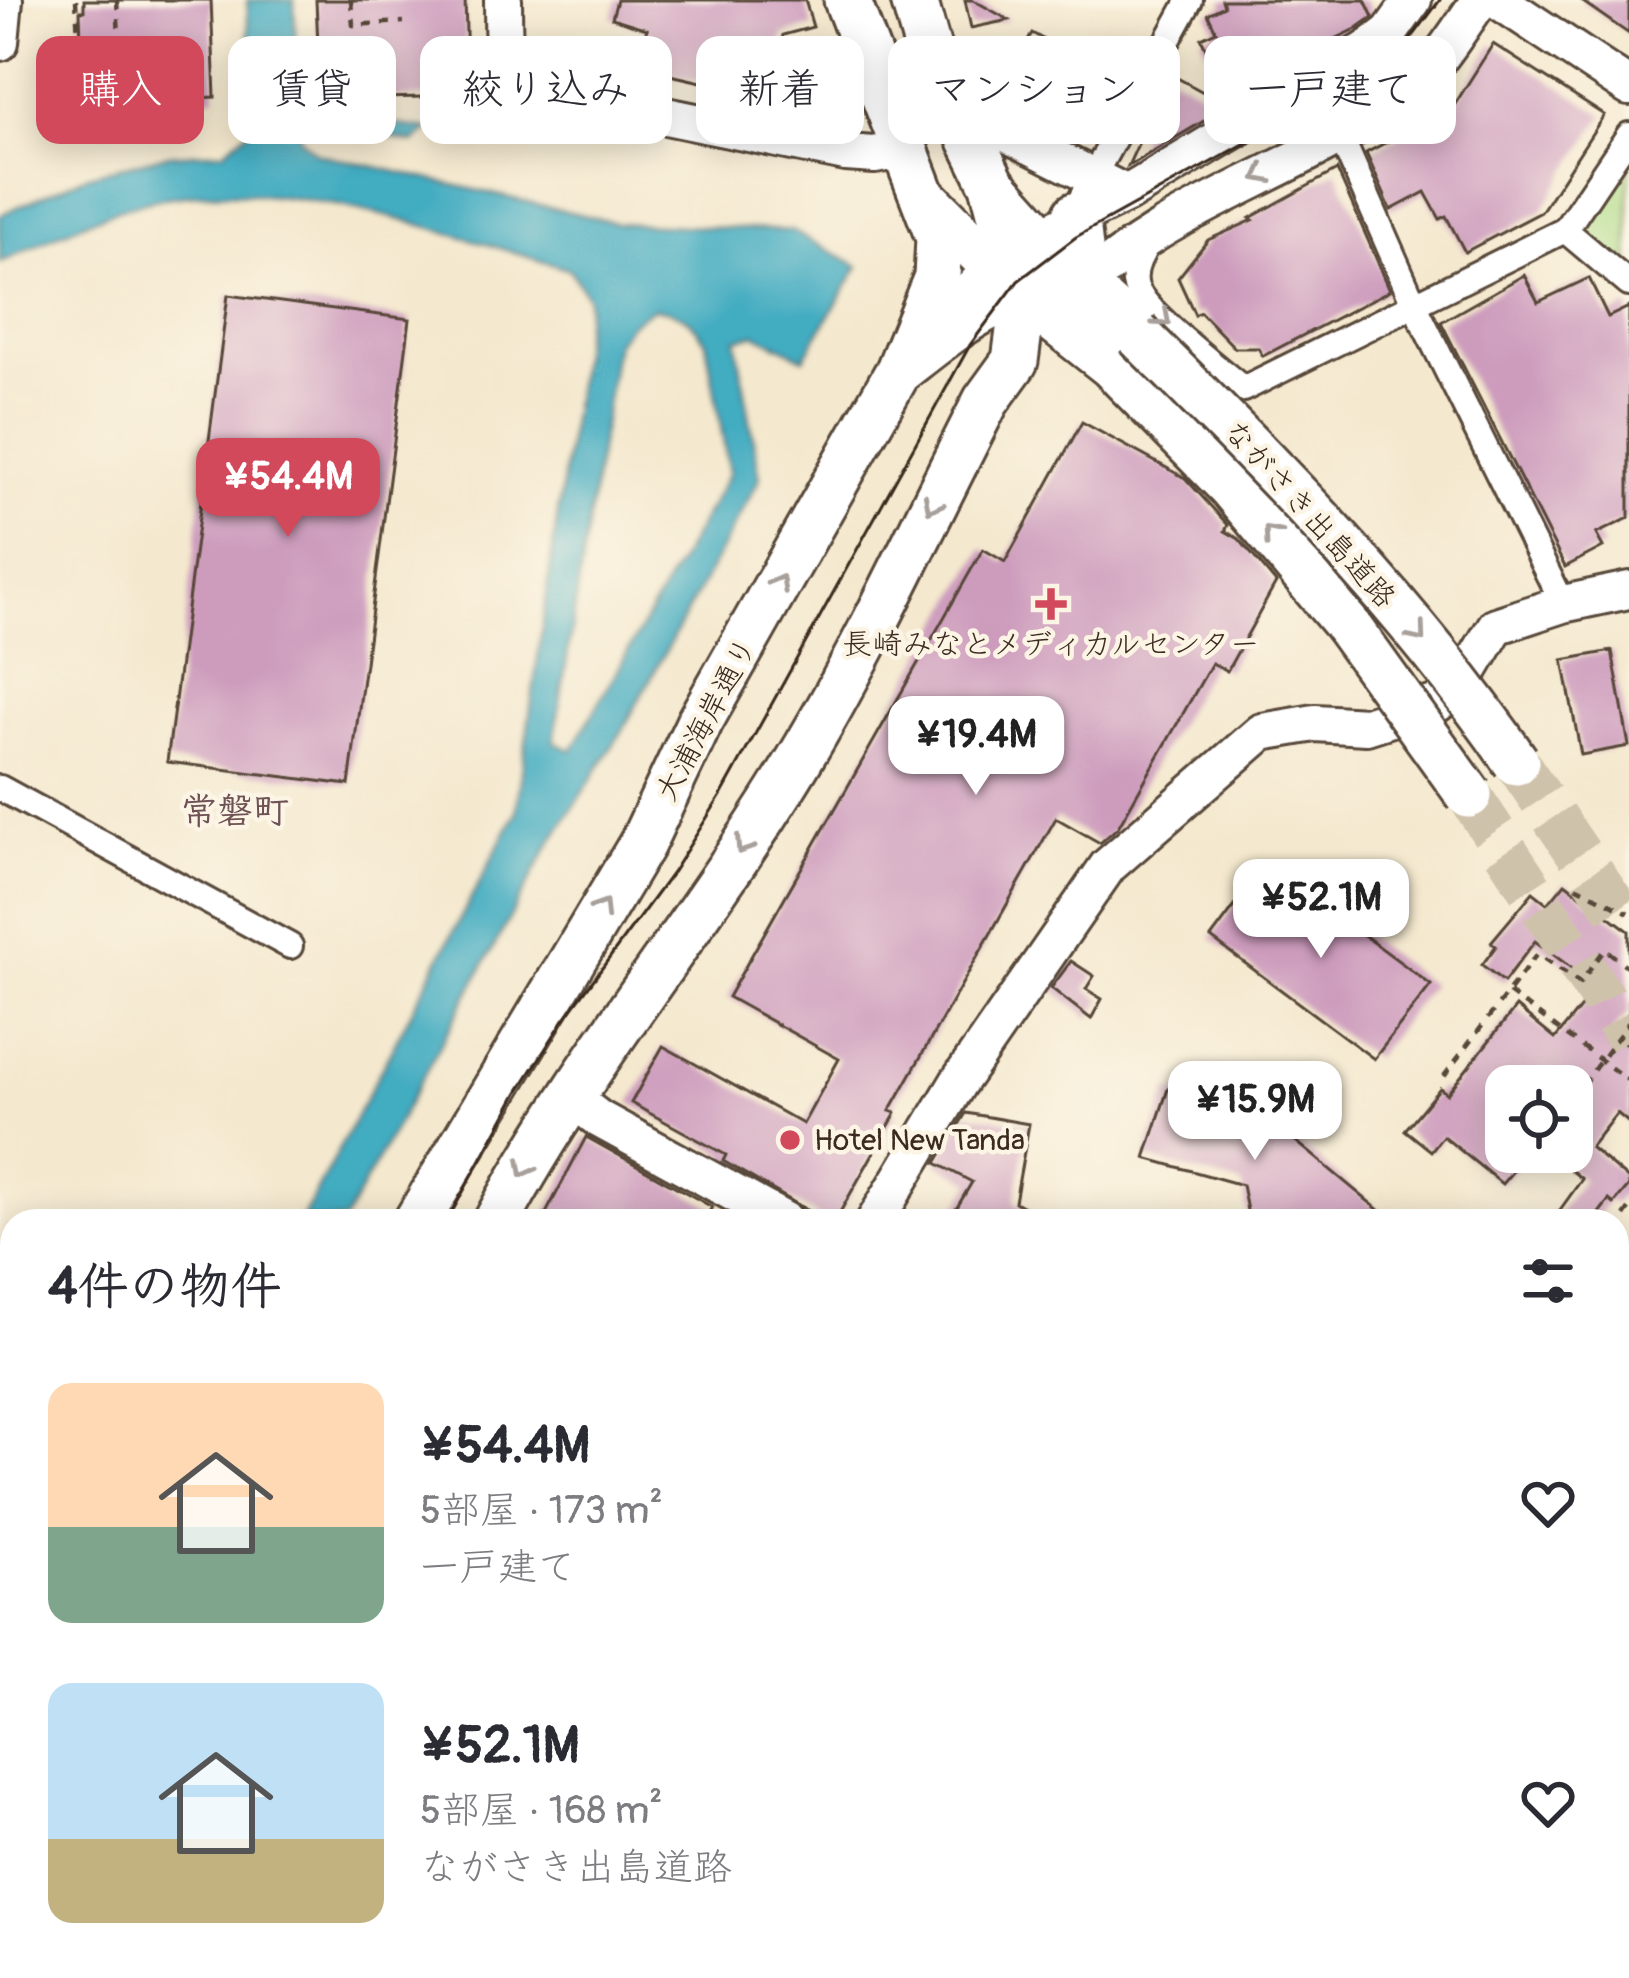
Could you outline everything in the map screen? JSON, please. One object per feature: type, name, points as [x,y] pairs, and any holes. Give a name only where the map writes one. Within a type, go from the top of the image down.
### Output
[{"type":"highway","points":[[847,0],[926,198]]},
{"type":"highway","name":"ながさき出島道路","points":[[914,0],[924,36]]},
{"type":"highway","name":"ながさき出島道路","points":[[972,144],[993,185],[1041,252],[1375,660],[1469,795]]},
{"type":"highway","name":"ながさき出島道路","points":[[926,198],[1041,252],[1084,286],[1124,350],[1266,461],[1416,630],[1516,762]]},
{"type":"highway","name":"大浦海岸通り","points":[[424,1209],[642,844],[700,721],[899,370],[937,277],[939,238],[926,198]]},
{"type":"highway","points":[[504,1209],[569,1096],[710,897],[815,733],[986,401],[1015,361],[1041,252]]},
{"type":"highway","points":[[899,370],[983,307],[1041,252]]},
{"type":"highway","points":[[1015,361],[1064,352],[1124,350]]},
{"type":"street","points":[[0,41],[4,0]]},
{"type":"street","points":[[503,0],[504,51],[514,75],[535,89],[846,153],[875,155],[905,149]]},
{"type":"street","points":[[1041,252],[1190,0]]},
{"type":"street","points":[[1041,252],[1127,194],[1365,51],[1390,32],[1413,0]]},
{"type":"street","points":[[1454,36],[1480,0]]},
{"type":"street","points":[[1498,0],[1629,87]]},
{"type":"street","points":[[1157,230],[1138,257],[1135,284],[1146,304],[1243,389],[1565,230],[1629,135]]},
{"type":"street","points":[[999,144],[1041,252],[1084,286],[1157,230],[1323,144]]},
{"type":"street","points":[[1344,144],[1415,306],[1563,604]]},
{"type":"street","points":[[1565,230],[1629,284]]},
{"type":"street","points":[[882,1209],[958,1083],[1108,866],[1262,732],[1287,724],[1366,726],[1438,703],[1471,668],[1496,626],[1563,604],[1629,590]]},
{"type":"street","points":[[0,788],[290,946]]},
{"type":"street","points":[[569,1096],[599,1119],[763,1209]]},
{"type":"path","points":[[76,0],[79,56],[120,55],[117,0]]},
{"type":"path","points":[[351,0],[352,25],[404,22]]},
{"type":"path","points":[[1576,886],[1629,913]]},
{"type":"path","points":[[1444,1076],[1538,953],[1580,983],[1604,949],[1629,968]]},
{"type":"path","points":[[1509,993],[1629,1082]]},
{"type":"path","points":[[1593,1071],[1629,1022]]},
{"type":"green space","points":[[1629,160],[1629,269],[1584,232]]},
{"type":"water","points":[[247,0],[294,0],[296,36],[249,36]]},
{"type":"water","points":[[396,125],[420,128],[420,137],[413,143],[396,138]]},
{"type":"water","points":[[232,144],[306,144],[316,153],[618,223],[792,231],[859,266],[804,358],[755,334],[736,339],[760,478],[621,733],[550,844],[351,1209],[307,1209],[516,813],[588,298],[570,270],[469,239],[359,210],[248,194],[195,194],[126,207],[0,263],[0,215],[88,175],[166,155],[224,151]],"holes":[[[653,308],[690,322],[706,342],[729,473],[572,750],[554,742],[616,342],[631,323]]]},
{"type":"building","points":[[84,0],[211,0],[215,97],[204,98],[204,36],[81,36],[80,11],[84,11]]},
{"type":"building","points":[[316,0],[465,0],[466,36],[420,36],[420,97],[396,98],[396,36],[318,36]]},
{"type":"building","points":[[617,0],[805,0],[813,27],[783,36],[696,36],[696,81],[672,75],[672,36],[645,36],[647,29],[612,18]]},
{"type":"building","points":[[965,0],[973,0],[1009,20],[971,28]]},
{"type":"building","points":[[1222,0],[1365,0],[1373,17],[1341,36],[1205,36],[1216,31],[1208,14],[1224,6]]},
{"type":"building","points":[[1580,0],[1629,0],[1629,34]]},
{"type":"building","points":[[1493,44],[1604,115],[1541,212],[1465,252],[1446,216],[1440,219],[1425,192],[1391,210],[1366,153],[1383,144],[1456,144],[1456,103]]},
{"type":"building","points":[[1180,79],[1204,92],[1204,121],[1180,135]]},
{"type":"building","points":[[1138,144],[1165,144],[1128,166]]},
{"type":"building","points":[[1337,170],[1390,290],[1263,356],[1258,348],[1235,348],[1200,312],[1195,315],[1178,278],[1208,240],[1253,220],[1250,218]]},
{"type":"building","points":[[1524,275],[1538,302],[1589,278],[1608,317],[1629,307],[1629,518],[1596,534],[1603,547],[1565,567],[1441,322]]},
{"type":"building","points":[[228,295],[410,319],[349,785],[167,762]]},
{"type":"building","name":"長崎みなとメディカルセンター","points":[[1082,422],[1185,478],[1228,525],[1225,531],[1239,539],[1276,583],[1227,671],[1212,663],[1118,827],[1100,843],[1056,818],[890,1111],[896,1113],[842,1209],[805,1209],[723,1161],[726,1155],[631,1103],[663,1046],[803,1124],[839,1059],[728,997],[983,549],[1005,562]]},
{"type":"building","points":[[1612,651],[1629,746],[1581,755],[1563,660]]},
{"type":"building","points":[[1267,863],[1431,985],[1374,1059],[1211,938]]},
{"type":"building","points":[[1565,883],[1629,931],[1629,1012],[1612,1033],[1629,1046],[1629,1123],[1617,1113],[1593,1143],[1593,1065],[1485,1065],[1485,1170],[1443,1136],[1431,1151],[1405,1130],[1440,1088],[1447,1094],[1516,1007],[1555,1039],[1597,987],[1535,941],[1504,982],[1482,965],[1496,946],[1491,942],[1533,892],[1548,904]]},
{"type":"building","points":[[1071,961],[1094,976],[1086,989],[1102,999],[1091,1019],[1051,988]]},
{"type":"building","points":[[1168,1089],[1279,1127],[1378,1209],[1247,1209],[1242,1185],[1145,1158]]},
{"type":"building","points":[[966,1113],[1029,1124],[1015,1202],[1027,1209],[956,1209],[972,1182],[936,1163]]},
{"type":"building","points":[[586,1137],[712,1207],[711,1209],[548,1209]]},
{"type":"building","points":[[1593,1150],[1629,1180],[1629,1186],[1614,1204],[1609,1200],[1602,1209],[1561,1209],[1582,1179],[1575,1173],[1593,1173]]},
{"type":"building","points":[[1488,1173],[1511,1173],[1502,1184]]},
{"type":"tunnel","points":[[1516,762],[1629,927]]},
{"type":"tunnel","points":[[1469,795],[1629,1039]]},
{"type":"tram line","points":[[454,1209],[563,1021],[672,873],[722,794],[970,345],[1018,281],[1076,237],[1383,67],[1402,51],[1440,0]]},
{"type":"place","name":"長崎みなとメディカルセンター","points":[[1051,604]]},
{"type":"place","name":"Hotel New Tanda","points":[[790,1140]]},
{"type":"district","name":"常磐町","points":[[235,810]]}]
